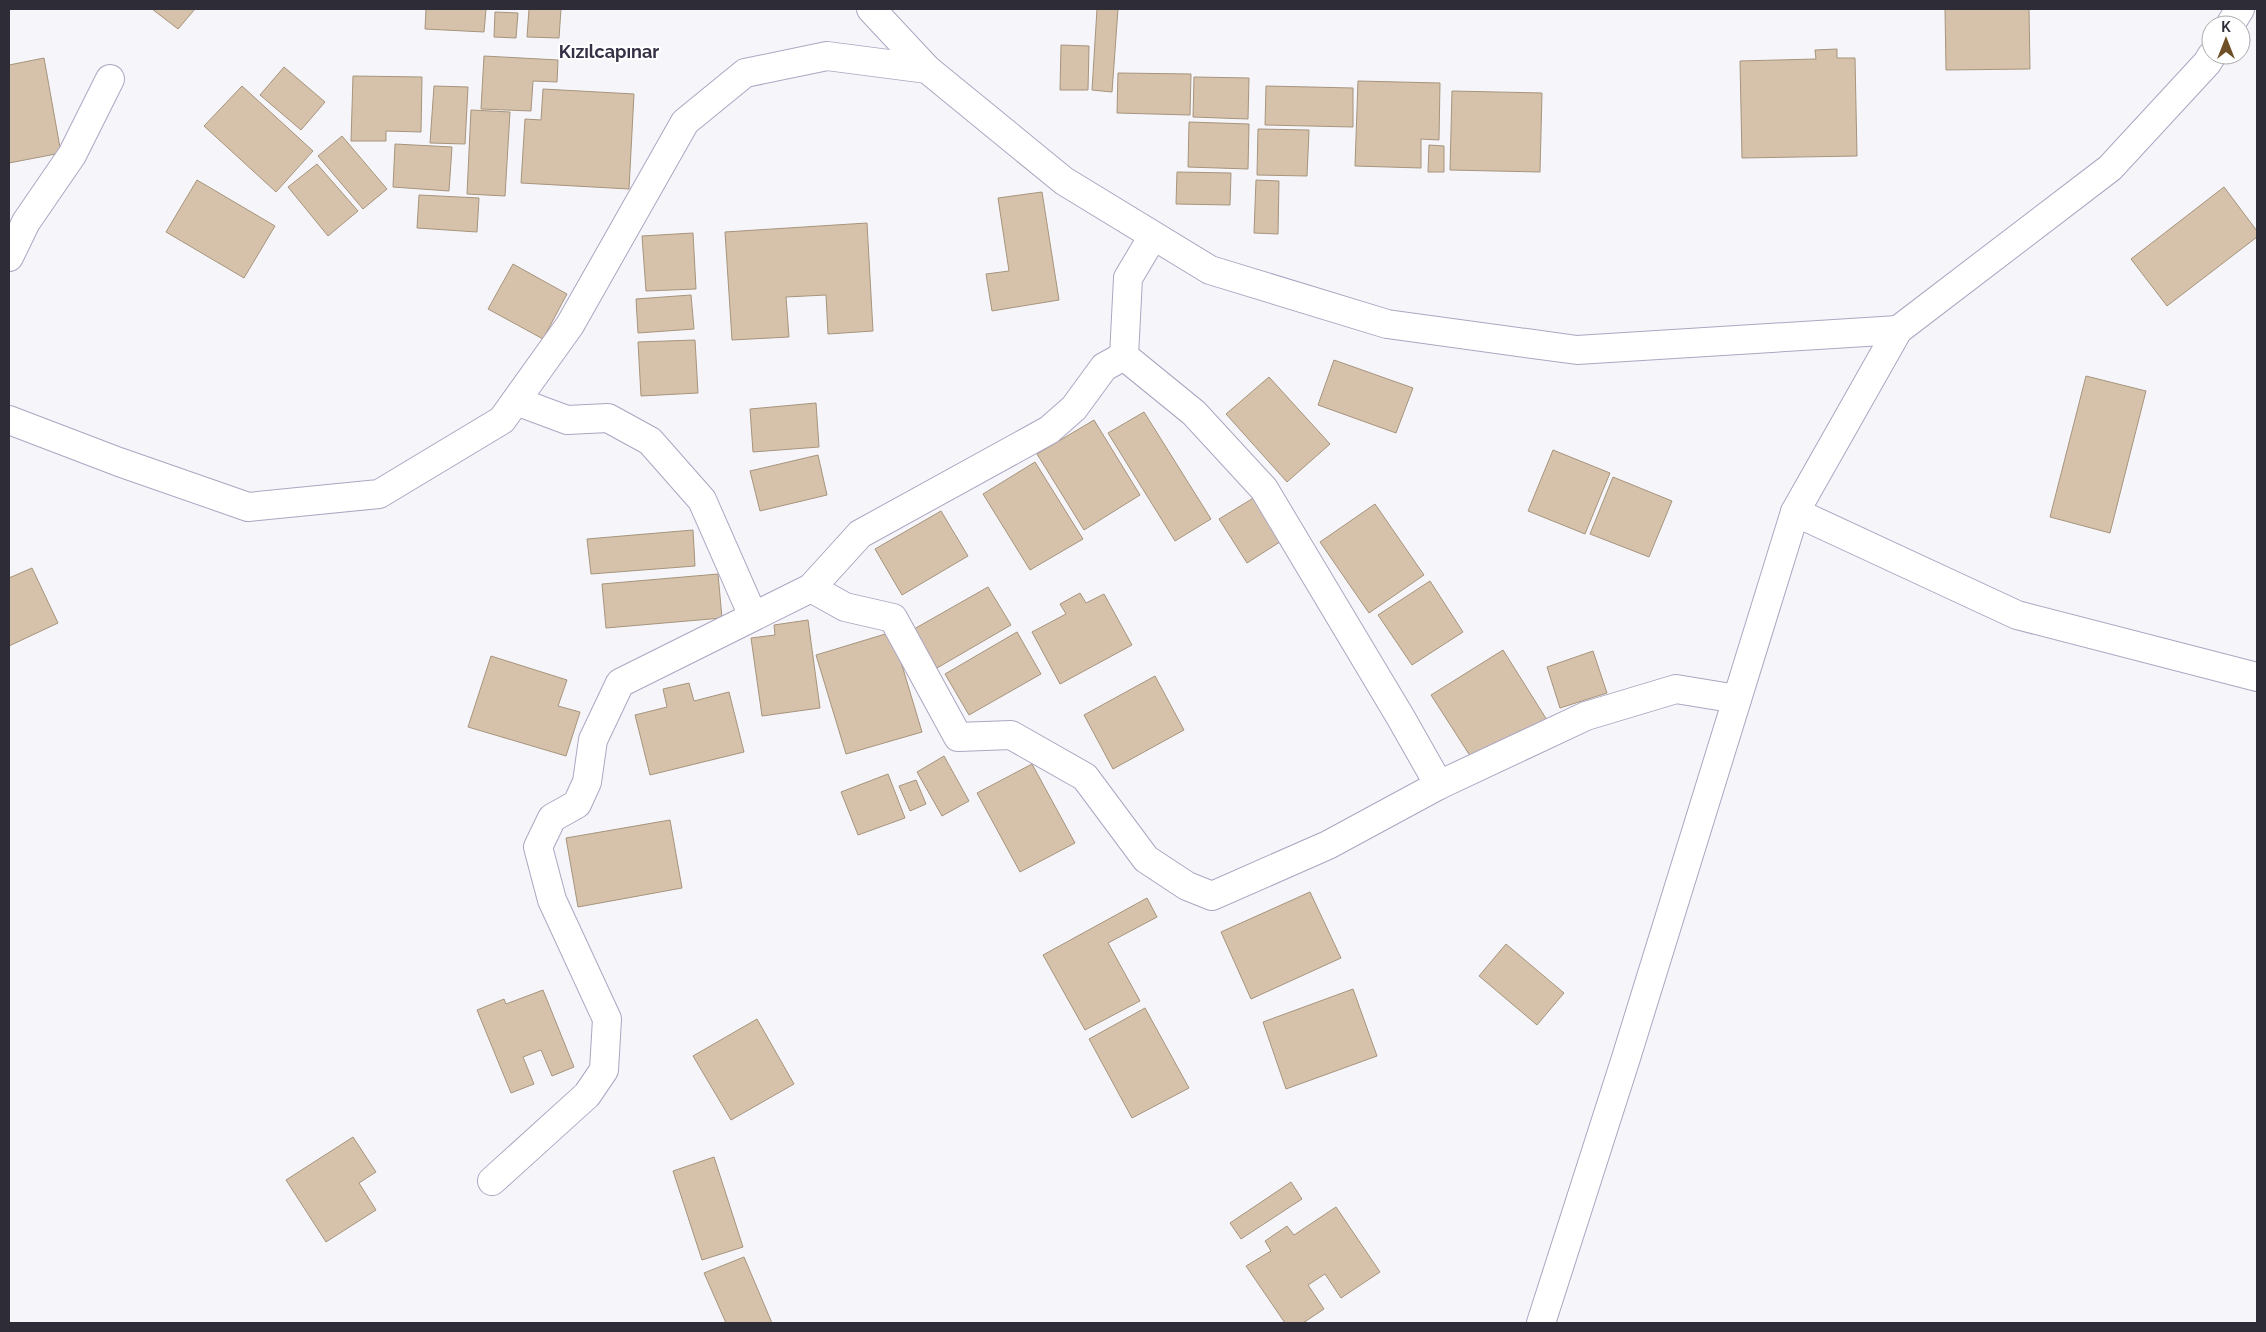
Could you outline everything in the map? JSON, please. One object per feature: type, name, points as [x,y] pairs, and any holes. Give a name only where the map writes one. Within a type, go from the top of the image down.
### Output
[{"type":"street","points":[[871,9],[927,69],[1064,181],[1210,270],[1387,324],[1577,350],[1898,330]]},
{"type":"street","points":[[9,420],[119,462],[248,507],[379,494],[502,420],[570,325],[685,122],[745,73],[827,56],[927,69]]},
{"type":"street","points":[[1541,1323],[1737,700],[1794,512],[1898,330],[2110,168],[2205,65]]},
{"type":"street","points":[[9,257],[26,222],[72,155],[110,79]]},
{"type":"street","points":[[1124,356],[1128,278],[1153,236]]},
{"type":"street","points":[[492,1181],[587,1095],[604,1070],[607,1019],[552,900],[538,847],[552,818],[577,804],[587,782],[593,740],[620,683],[811,588],[860,534],[1049,430],[1074,408],[1104,367],[1124,356]]},
{"type":"street","points":[[1124,356],[1194,413],[1264,489],[1396,709],[1438,785]]},
{"type":"street","points":[[516,401],[567,420],[608,418],[650,441],[702,500],[754,616]]},
{"type":"street","points":[[1794,512],[2017,614],[2257,677]]},
{"type":"street","points":[[811,588],[845,607],[893,618],[958,737],[1011,735],[1085,777],[1146,859],[1187,886],[1212,896],[1328,845],[1438,785],[1586,716],[1676,689],[1737,700]]},
{"type":"building","points":[[152,9],[195,9],[178,29]]},
{"type":"building","points":[[426,9],[486,9],[484,32],[425,29]]},
{"type":"building","points":[[529,9],[561,9],[559,38],[527,37]]},
{"type":"building","points":[[1097,9],[1118,9],[1112,92],[1092,90]]},
{"type":"building","points":[[1945,9],[2029,9],[2030,69],[1946,70]]},
{"type":"building","points":[[495,12],[518,13],[516,38],[494,37]]},
{"type":"building","points":[[1061,45],[1089,46],[1088,90],[1060,90]]},
{"type":"building","points":[[1837,49],[1837,58],[1855,58],[1857,156],[1742,158],[1740,61],[1816,59],[1815,50]]},
{"type":"building","points":[[484,56],[558,60],[557,82],[533,81],[531,111],[481,109]]},
{"type":"building","points":[[44,58],[61,153],[9,163],[9,65]]},
{"type":"building","points":[[284,67],[325,102],[301,130],[260,95]]},
{"type":"building","points":[[1118,73],[1191,74],[1190,115],[1117,113]]},
{"type":"building","points":[[353,76],[422,77],[421,132],[386,131],[386,141],[351,141]]},
{"type":"building","points":[[1194,77],[1249,78],[1248,119],[1193,117]]},
{"type":"building","points":[[1358,81],[1440,83],[1439,140],[1421,139],[1421,168],[1355,166]]},
{"type":"building","points":[[242,86],[313,151],[276,192],[204,126]]},
{"type":"building","points":[[434,86],[468,87],[465,144],[430,143]]},
{"type":"building","points":[[1266,86],[1353,88],[1353,127],[1265,125]]},
{"type":"building","points":[[543,89],[634,94],[629,189],[521,183],[525,119],[541,120]]},
{"type":"building","points":[[1452,91],[1542,93],[1540,172],[1450,170]]},
{"type":"building","points":[[471,110],[510,112],[505,196],[467,194]]},
{"type":"building","points":[[1189,122],[1249,124],[1248,169],[1188,167]]},
{"type":"building","points":[[1258,129],[1309,130],[1307,176],[1257,175]]},
{"type":"building","points":[[342,136],[387,189],[363,209],[318,156]]},
{"type":"building","points":[[395,144],[452,147],[449,191],[393,187]]},
{"type":"building","points":[[1429,145],[1444,146],[1444,172],[1428,172]]},
{"type":"building","points":[[317,164],[358,211],[328,236],[288,187]]},
{"type":"building","points":[[1177,172],[1231,173],[1230,205],[1176,204]]},
{"type":"building","points":[[197,180],[275,226],[244,278],[166,232]]},
{"type":"building","points":[[1256,180],[1279,181],[1278,234],[1254,233]]},
{"type":"building","points":[[2224,187],[2257,231],[2257,237],[2167,306],[2131,259]]},
{"type":"building","points":[[1042,192],[1059,300],[992,311],[986,274],[1009,271],[998,198]]},
{"type":"building","points":[[419,195],[479,198],[477,232],[417,228]]},
{"type":"building","points":[[867,223],[873,331],[828,334],[826,295],[786,297],[789,337],[732,340],[725,232]]},
{"type":"building","points":[[693,233],[696,289],[646,291],[642,236]]},
{"type":"building","points":[[513,264],[567,294],[543,339],[488,309]]},
{"type":"building","points":[[691,295],[694,329],[638,333],[636,299]]},
{"type":"building","points":[[695,340],[698,393],[641,396],[638,342]]},
{"type":"building","points":[[1334,360],[1413,388],[1396,433],[1318,405]]},
{"type":"building","points":[[2086,376],[2146,391],[2110,533],[2050,517]]},
{"type":"building","points":[[1269,377],[1330,444],[1287,482],[1226,414]]},
{"type":"building","points":[[816,403],[819,447],[753,452],[750,409]]},
{"type":"building","points":[[1144,412],[1211,519],[1175,541],[1108,433]]},
{"type":"building","points":[[1094,420],[1140,495],[1084,530],[1037,454]]},
{"type":"building","points":[[1553,450],[1610,473],[1585,534],[1528,511]]},
{"type":"building","points":[[818,455],[827,495],[760,511],[750,471]]},
{"type":"building","points":[[1035,462],[1083,539],[1030,570],[983,494]]},
{"type":"building","points":[[1613,477],[1672,501],[1649,557],[1590,534]]},
{"type":"building","points":[[1255,497],[1283,540],[1247,563],[1219,519]]},
{"type":"building","points":[[1375,504],[1424,575],[1369,613],[1320,542]]},
{"type":"building","points":[[941,511],[968,556],[902,595],[875,549]]},
{"type":"building","points":[[693,530],[695,566],[591,574],[587,539]]},
{"type":"building","points":[[32,568],[58,623],[9,646],[9,578]]},
{"type":"building","points":[[718,574],[722,618],[606,628],[602,584]]},
{"type":"building","points":[[1430,581],[1463,632],[1412,665],[1378,615]]},
{"type":"building","points":[[988,587],[1011,625],[937,668],[914,629]]},
{"type":"building","points":[[1080,593],[1086,603],[1104,594],[1132,645],[1060,684],[1032,632],[1066,614],[1060,604]]},
{"type":"building","points":[[808,620],[820,708],[762,716],[751,638],[775,635],[774,625]]},
{"type":"building","points":[[892,632],[922,732],[846,754],[816,655]]},
{"type":"building","points":[[1017,632],[1041,674],[969,715],[945,674]]},
{"type":"building","points":[[1503,650],[1547,720],[1476,765],[1431,695]]},
{"type":"building","points":[[1593,651],[1607,693],[1560,708],[1547,667]]},
{"type":"building","points":[[491,656],[567,680],[558,706],[580,712],[566,756],[468,727]]},
{"type":"building","points":[[1155,676],[1184,730],[1113,769],[1084,715]]},
{"type":"building","points":[[689,683],[694,701],[729,692],[744,752],[650,775],[635,715],[667,707],[663,689]]},
{"type":"building","points":[[944,756],[969,801],[942,816],[917,772]]},
{"type":"building","points":[[1032,764],[1075,843],[1020,872],[977,793]]},
{"type":"building","points":[[888,774],[905,818],[858,835],[841,792]]},
{"type":"building","points":[[916,780],[926,804],[910,811],[899,786]]},
{"type":"building","points":[[670,820],[682,888],[578,907],[566,838]]},
{"type":"building","points":[[1310,892],[1341,958],[1251,999],[1221,932]]},
{"type":"building","points":[[1147,898],[1157,917],[1108,943],[1140,1001],[1085,1030],[1043,955]]},
{"type":"building","points":[[1506,944],[1564,993],[1537,1025],[1479,976]]},
{"type":"building","points":[[1353,989],[1377,1056],[1286,1089],[1263,1022]]},
{"type":"building","points":[[543,990],[574,1067],[552,1076],[541,1050],[523,1057],[534,1084],[511,1093],[477,1010],[504,999],[506,1004]]},
{"type":"building","points":[[1145,1008],[1189,1088],[1132,1118],[1089,1039]]},
{"type":"building","points":[[757,1019],[794,1084],[731,1120],[693,1056]]},
{"type":"building","points":[[353,1137],[376,1172],[359,1183],[376,1210],[326,1242],[286,1180]]},
{"type":"building","points":[[714,1157],[743,1247],[702,1260],[673,1171]]},
{"type":"building","points":[[1291,1182],[1302,1199],[1241,1239],[1230,1223]]},
{"type":"building","points":[[1336,1207],[1380,1272],[1341,1298],[1325,1274],[1308,1285],[1324,1309],[1303,1323],[1285,1323],[1246,1266],[1271,1251],[1265,1241],[1287,1226],[1294,1235]]},
{"type":"building","points":[[744,1257],[772,1323],[726,1323],[704,1273]]},
{"type":"district","name":"Kızılcapınar","points":[[609,52]]}]
